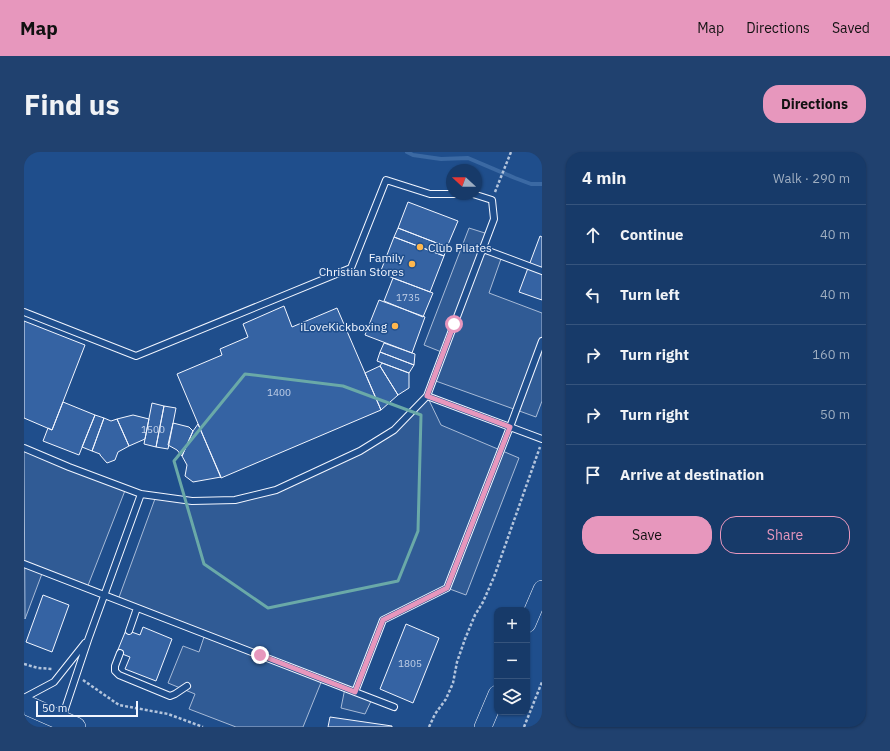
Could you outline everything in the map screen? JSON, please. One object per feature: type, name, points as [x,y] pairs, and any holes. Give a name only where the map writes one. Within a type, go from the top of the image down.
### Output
[{"type":"main road","points":[[530,617],[542,589]]},
{"type":"main road","points":[[483,727],[494,701]]},
{"type":"main road","points":[[24,704],[64,725]]},
{"type":"lane","points":[[24,312],[136,356],[351,268],[386,180],[430,194],[473,194],[492,200],[494,219],[427,396],[394,430],[360,451],[276,490],[235,500],[192,501],[141,494],[69,467],[24,448]]},
{"type":"lane","points":[[483,249],[542,271]]},
{"type":"lane","points":[[355,692],[383,620],[447,588],[542,342]]},
{"type":"lane","points":[[427,396],[542,440]]},
{"type":"lane","points":[[64,725],[76,676],[88,640],[141,494]]},
{"type":"lane","points":[[24,564],[394,707]]},
{"type":"lane","points":[[129,631],[138,608]]},
{"type":"lane","points":[[24,698],[54,682],[88,640]]},
{"type":"lane","points":[[120,653],[115,666],[115,671],[119,675],[170,696],[187,686]]},
{"type":"path","points":[[499,181],[511,152]]},
{"type":"path","points":[[429,727],[435,714],[446,699],[453,683],[465,639],[494,577],[542,440]]},
{"type":"path","points":[[24,664],[38,668],[63,670]]},
{"type":"path","points":[[76,676],[119,705],[168,714],[203,727]]},
{"type":"path","points":[[524,727],[542,682]]},
{"type":"highlighted area","points":[[245,374],[343,386],[421,415],[418,531],[398,581],[268,608],[204,564],[174,461]]},
{"type":"shaded area","points":[[469,228],[488,234],[483,249],[502,256],[489,293],[542,313],[542,401],[536,417],[433,380],[444,353],[424,345]]},
{"type":"shaded area","points":[[427,396],[441,425],[519,458],[466,595],[447,588],[383,620],[355,692],[372,699],[365,714],[341,708],[345,688],[322,680],[303,727],[236,727],[189,709],[195,694],[168,683],[183,646],[199,652],[205,634],[118,600],[156,496],[192,501],[235,500],[276,490],[360,451],[394,430]]},
{"type":"shaded area","points":[[24,448],[126,488],[87,588],[43,571],[25,619]]},
{"type":"building","points":[[408,202],[458,221],[447,247],[398,228]]},
{"type":"building","points":[[398,228],[447,247],[444,256],[394,237]]},
{"type":"building","points":[[540,236],[542,237],[542,300],[519,292]]},
{"type":"building","name":"Family Christian Stores","points":[[394,237],[444,256],[430,292],[380,273]]},
{"type":"building","points":[[393,278],[433,293],[423,317],[384,301]]},
{"type":"building","name":"iLoveKickboxing","points":[[379,300],[425,317],[412,353],[365,335]]},
{"type":"building","points":[[284,306],[292,327],[337,308],[381,410],[221,478],[177,374],[222,355],[220,349],[248,337],[243,324]]},
{"type":"building","points":[[24,321],[85,345],[52,430],[24,418]]},
{"type":"building","points":[[384,343],[415,354],[414,365],[380,352]]},
{"type":"building","points":[[380,352],[414,365],[409,373],[377,361]]},
{"type":"building","points":[[382,363],[409,373],[409,388],[398,395],[380,366]]},
{"type":"building","points":[[380,366],[398,395],[381,410],[365,373]]},
{"type":"building","points":[[63,402],[95,415],[79,455],[43,441],[48,428],[52,430]]},
{"type":"building","points":[[152,403],[164,406],[156,447],[144,444]]},
{"type":"building","points":[[164,406],[176,408],[168,449],[156,447]]},
{"type":"building","points":[[95,415],[104,418],[92,451],[82,447]]},
{"type":"building","points":[[133,415],[149,419],[145,439],[129,446],[117,419]]},
{"type":"building","points":[[104,418],[111,421],[117,419],[129,446],[118,452],[115,460],[107,463],[100,454],[92,451]]},
{"type":"building","points":[[173,423],[189,427],[193,431],[182,456],[177,450],[168,445]]},
{"type":"building","points":[[198,424],[221,477],[193,482],[185,476],[187,465],[182,456],[193,431]]},
{"type":"building","points":[[43,595],[69,605],[52,652],[26,642]]},
{"type":"building","points":[[406,624],[439,638],[413,703],[380,689]]},
{"type":"building","points":[[143,627],[172,639],[156,681],[125,669],[130,657],[117,652],[126,630],[140,635]]},
{"type":"building","points":[[330,717],[392,726],[392,727],[328,727]]},
{"type":"waterway","points":[[407,152],[413,155],[441,159],[468,158],[531,184],[542,184]]},
{"type":"place","name":"Club Pilates","points":[[420,247]]},
{"type":"place","name":"Family Christian Stores","points":[[412,264]]},
{"type":"place","name":"iLoveKickboxing","points":[[395,326]]},
{"type":"route","points":[[260,655],[355,692],[383,620],[447,588],[510,427],[427,396],[454,324]]}]
